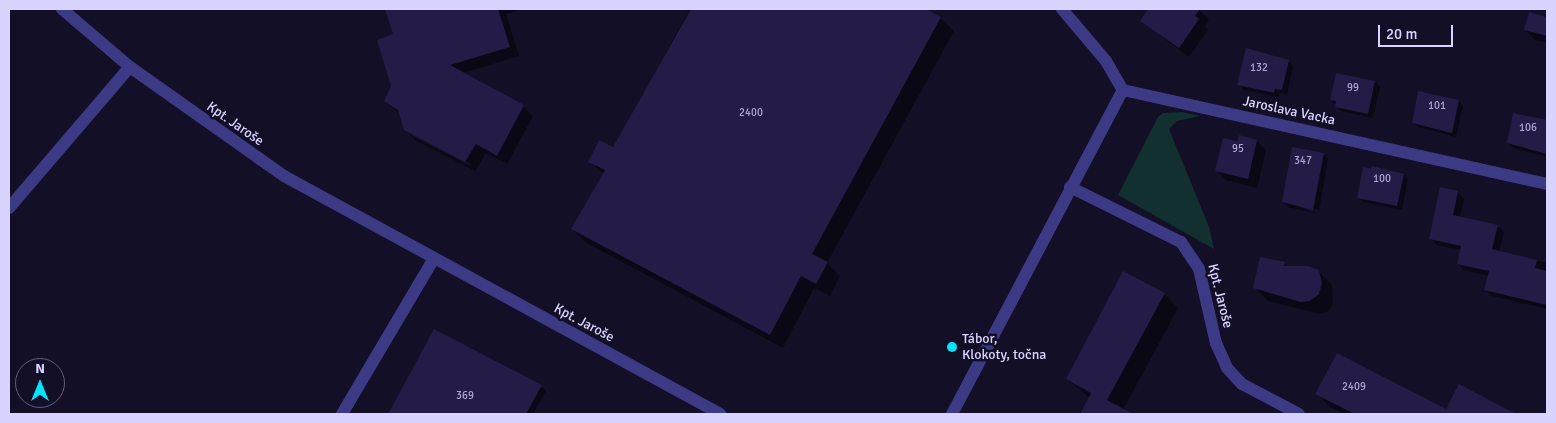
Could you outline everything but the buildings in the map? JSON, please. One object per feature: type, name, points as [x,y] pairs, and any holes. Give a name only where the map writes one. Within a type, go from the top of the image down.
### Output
[{"type":"street","name":"Kpt. Jaroše","points":[[62,9],[130,67],[284,176],[433,260],[720,414]]},
{"type":"street","points":[[952,414],[1070,187],[1123,90],[1106,61],[1062,9]]},
{"type":"street","points":[[9,208],[130,67]]},
{"type":"street","name":"Jaroslava Vacka","points":[[1123,90],[1547,184]]},
{"type":"street","name":"Kpt. Jaroše","points":[[1070,187],[1181,242],[1199,269],[1216,344],[1227,368],[1242,384],[1299,414]]},
{"type":"street","points":[[342,414],[433,260]]},
{"type":"green space","points":[[1182,112],[1200,116],[1177,121],[1169,129],[1209,227],[1214,249],[1118,195],[1158,117],[1163,113]]},
{"type":"place","name":"Tábor, Klokoty, točna","points":[[952,347]]}]
